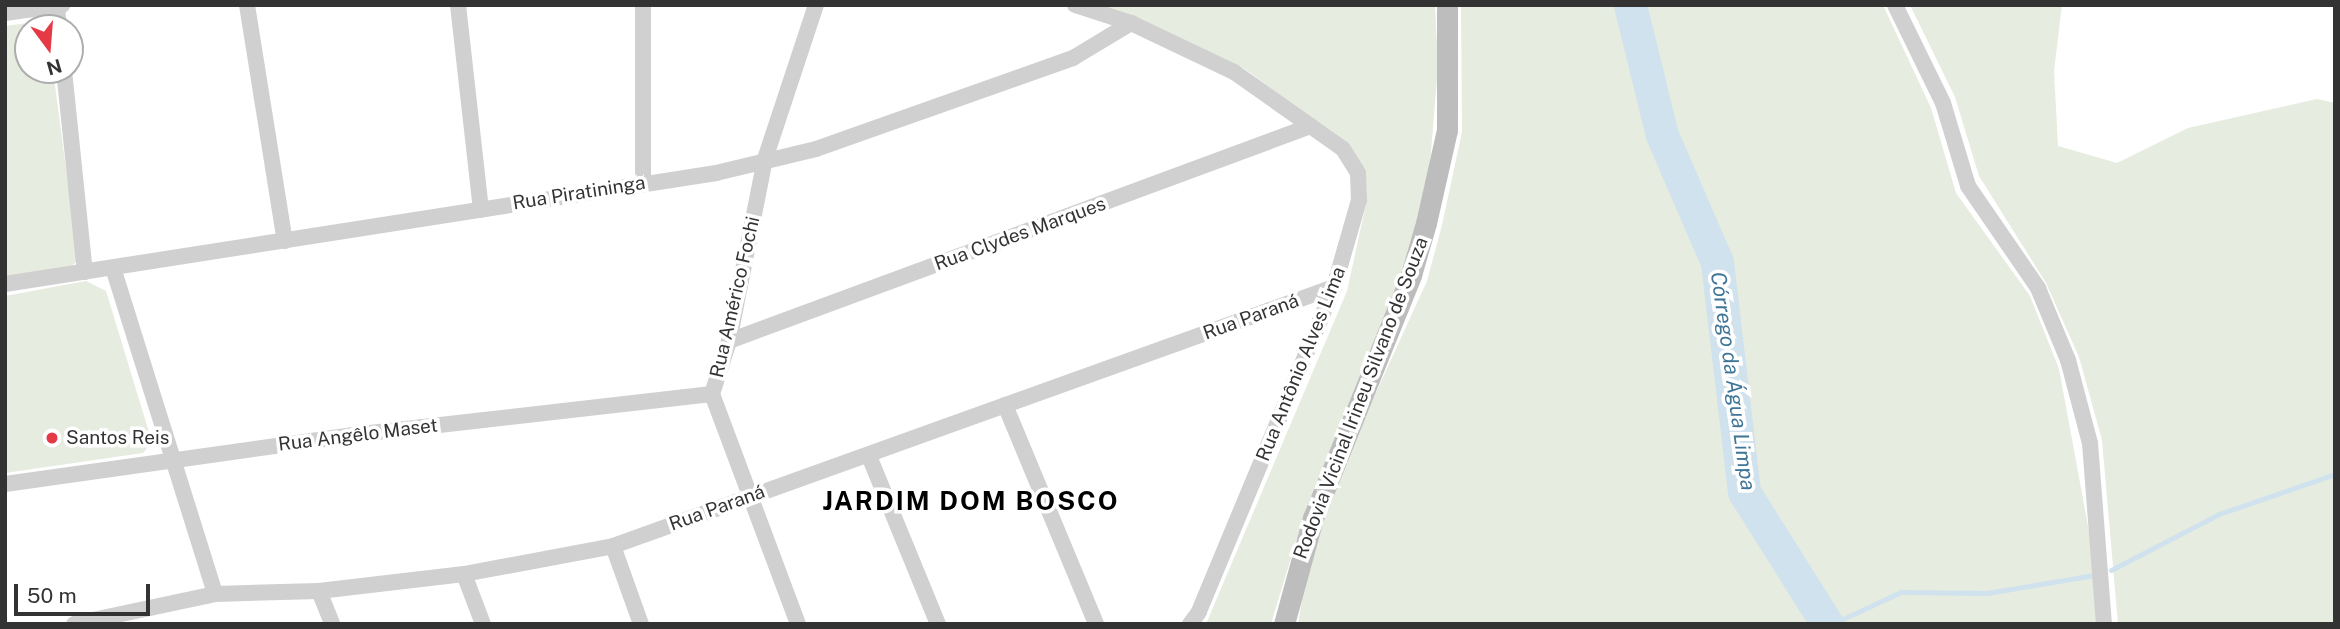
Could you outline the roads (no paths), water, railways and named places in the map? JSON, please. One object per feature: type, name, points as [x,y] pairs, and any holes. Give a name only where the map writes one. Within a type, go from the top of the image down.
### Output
[{"type":"main road","name":"Rodovia Vicinal Irineu Silvano de Souza","points":[[1284,624],[1313,518],[1411,275],[1426,223],[1447,130],[1447,5]]},
{"type":"street","points":[[5,13],[62,5]]},
{"type":"street","points":[[247,5],[285,241]]},
{"type":"street","points":[[458,5],[481,210]]},
{"type":"street","points":[[643,5],[643,183]]},
{"type":"street","name":"Rua Américo Fochi","points":[[798,624],[712,394],[729,341],[765,159],[816,5]]},
{"type":"street","name":"Rua Antônio Alves Lima","points":[[1075,5],[1131,23],[1234,72],[1343,149],[1357,173],[1359,200],[1334,287],[1199,612],[1190,624]]},
{"type":"street","points":[[1895,5],[1943,103],[1968,186],[2038,288],[2068,360],[2090,443],[2104,624]]},
{"type":"street","name":"Rua Piratininga","points":[[5,284],[85,272],[114,271],[285,241],[716,173],[765,159],[816,149],[1073,58],[1131,23]]},
{"type":"street","points":[[65,84],[85,272]]},
{"type":"street","name":"Rua Clydes Marques","points":[[729,341],[1311,126]]},
{"type":"street","points":[[114,271],[171,461],[215,594]]},
{"type":"street","name":"Rua Paraná","points":[[74,624],[215,594],[319,591],[464,574],[613,546],[1334,287]]},
{"type":"street","name":"Rua Angêlo Maset","points":[[5,484],[352,435],[712,394]]},
{"type":"street","points":[[1005,405],[1096,624]]},
{"type":"street","points":[[869,456],[939,624]]},
{"type":"street","points":[[613,546],[641,624]]},
{"type":"street","points":[[464,574],[483,624]]},
{"type":"street","points":[[319,591],[332,624]]},
{"type":"waterway","name":"Córrego da Água Limpa","points":[[1630,5],[1662,135],[1717,262],[1744,492],[1827,624]]},
{"type":"waterway","points":[[2111,570],[2219,514],[2335,474]]},
{"type":"waterway","points":[[1832,624],[1901,592],[1987,593],[2095,575]]},
{"type":"place","name":"Santos Reis","points":[[52,438]]},
{"type":"district","name":"JARDIM DOM BOSCO","points":[[971,501]]}]
